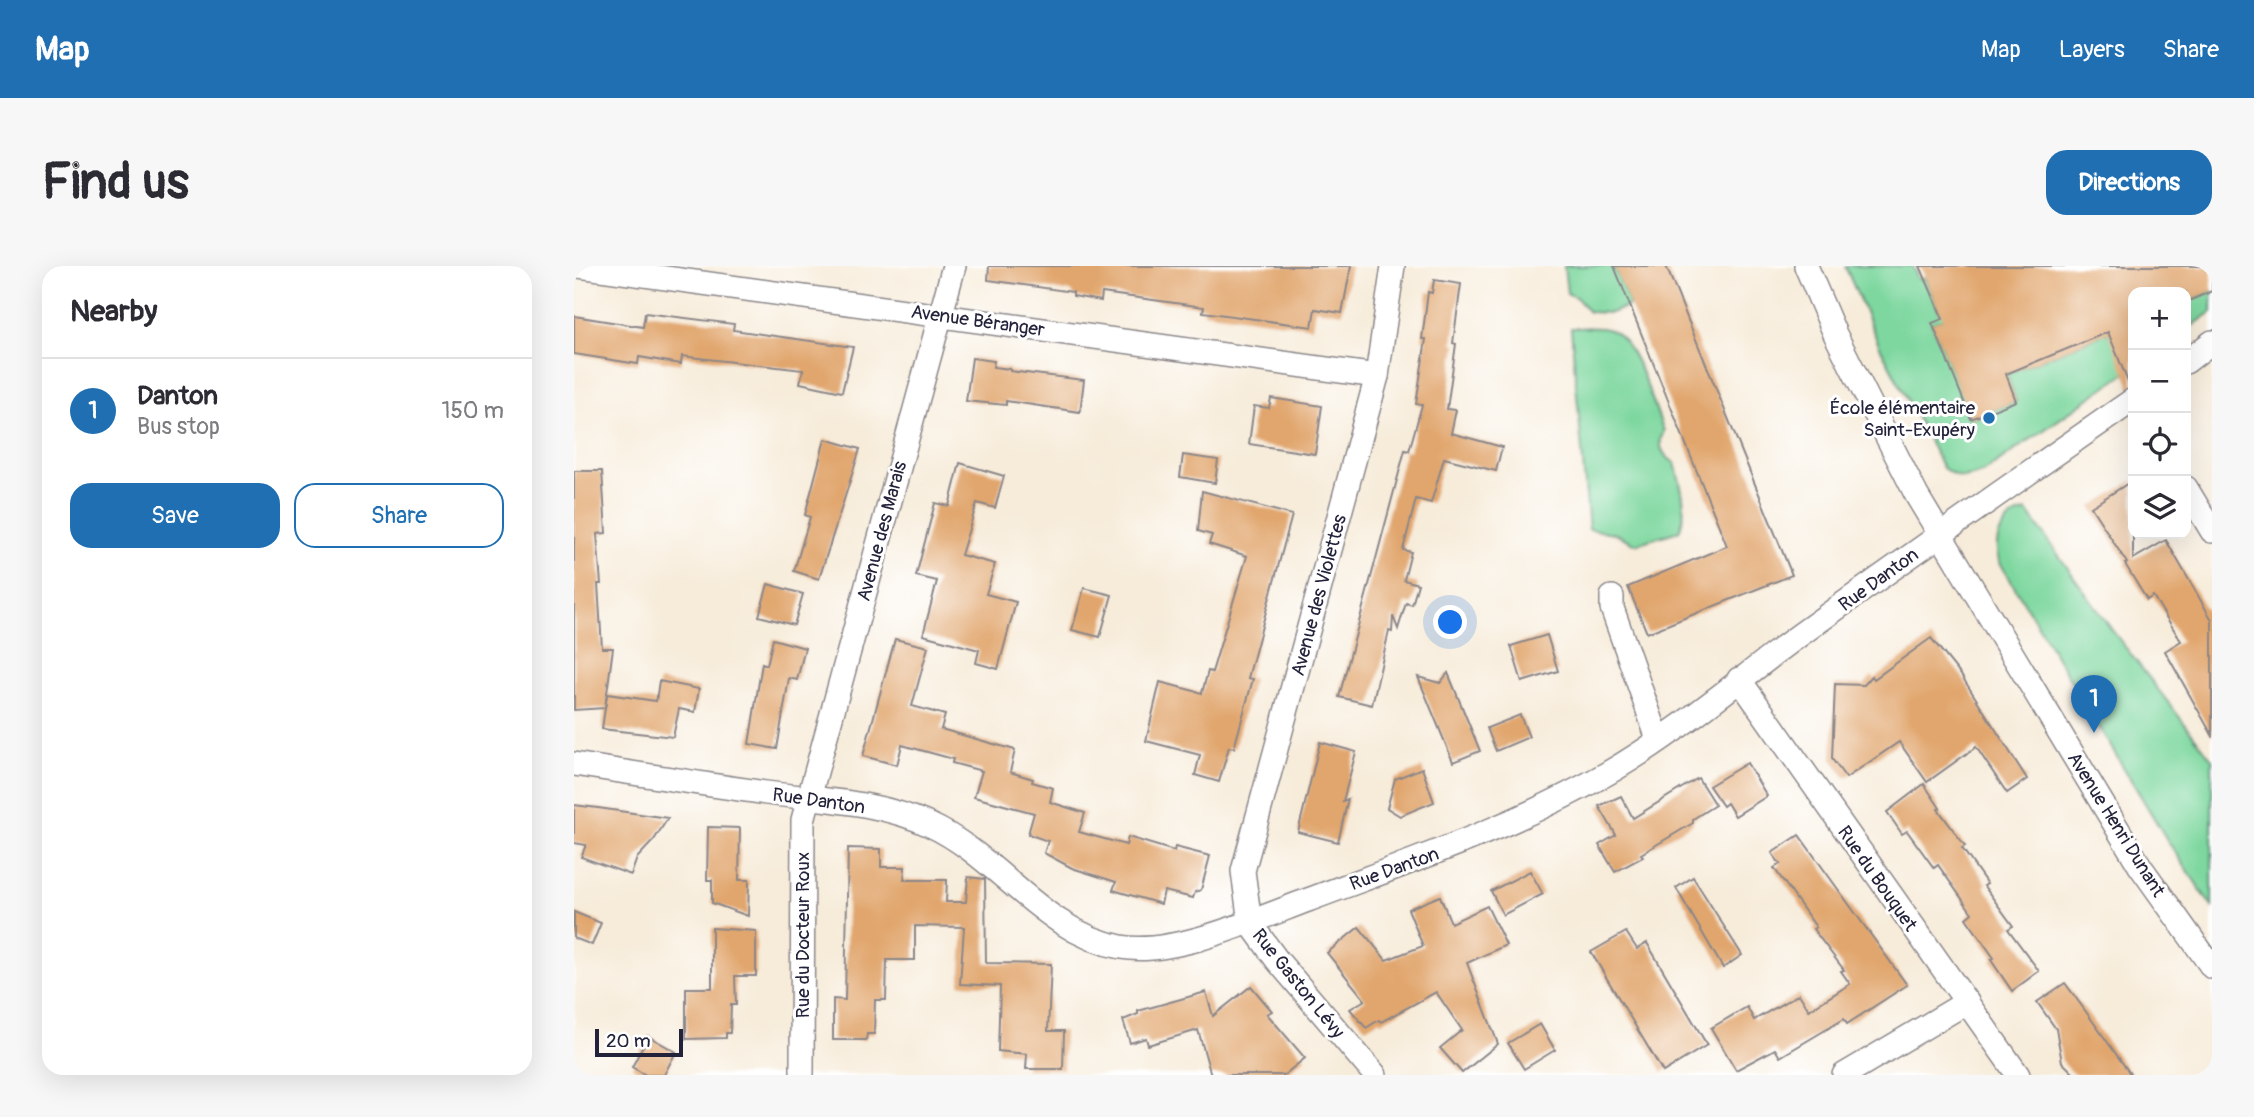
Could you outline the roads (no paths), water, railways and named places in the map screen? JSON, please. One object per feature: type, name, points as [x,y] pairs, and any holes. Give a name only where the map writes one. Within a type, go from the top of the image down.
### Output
[{"type":"street","name":"Avenue Béranger","points":[[579,266],[1377,376]]},
{"type":"street","name":"Avenue des Marais","points":[[809,796],[954,266]]},
{"type":"street","name":"Avenue des Violettes","points":[[1250,923],[1243,871],[1377,376],[1393,266]]},
{"type":"street","name":"Avenue Henri Dunant","points":[[1806,266],[1835,334],[1917,496],[2140,866],[2212,967]]},
{"type":"street","points":[[2191,358],[2212,342]]},
{"type":"street","name":"Rue Danton","points":[[574,764],[771,793],[809,796],[887,810],[934,826],[996,871],[1051,916],[1082,935],[1124,948],[1163,946],[1250,923],[1451,847],[1608,772],[1658,740],[1942,534],[2128,404]]},
{"type":"street","points":[[2191,496],[2212,531]]},
{"type":"street","points":[[1612,597],[1612,608],[1658,740]]},
{"type":"street","name":"Rue du Bouquet","points":[[1739,679],[2018,1075]]},
{"type":"street","name":"Rue du Docteur Roux","points":[[802,1075],[803,820],[809,796]]},
{"type":"street","name":"Rue Gaston Lévy","points":[[1250,923],[1277,960],[1375,1075]]},
{"type":"street","points":[[1844,1075],[1966,1002]]},
{"type":"place","name":"École élémentaire Saint-Exupéry","points":[[1989,418]]},
{"type":"place","name":"Danton","points":[[2094,733]]}]
